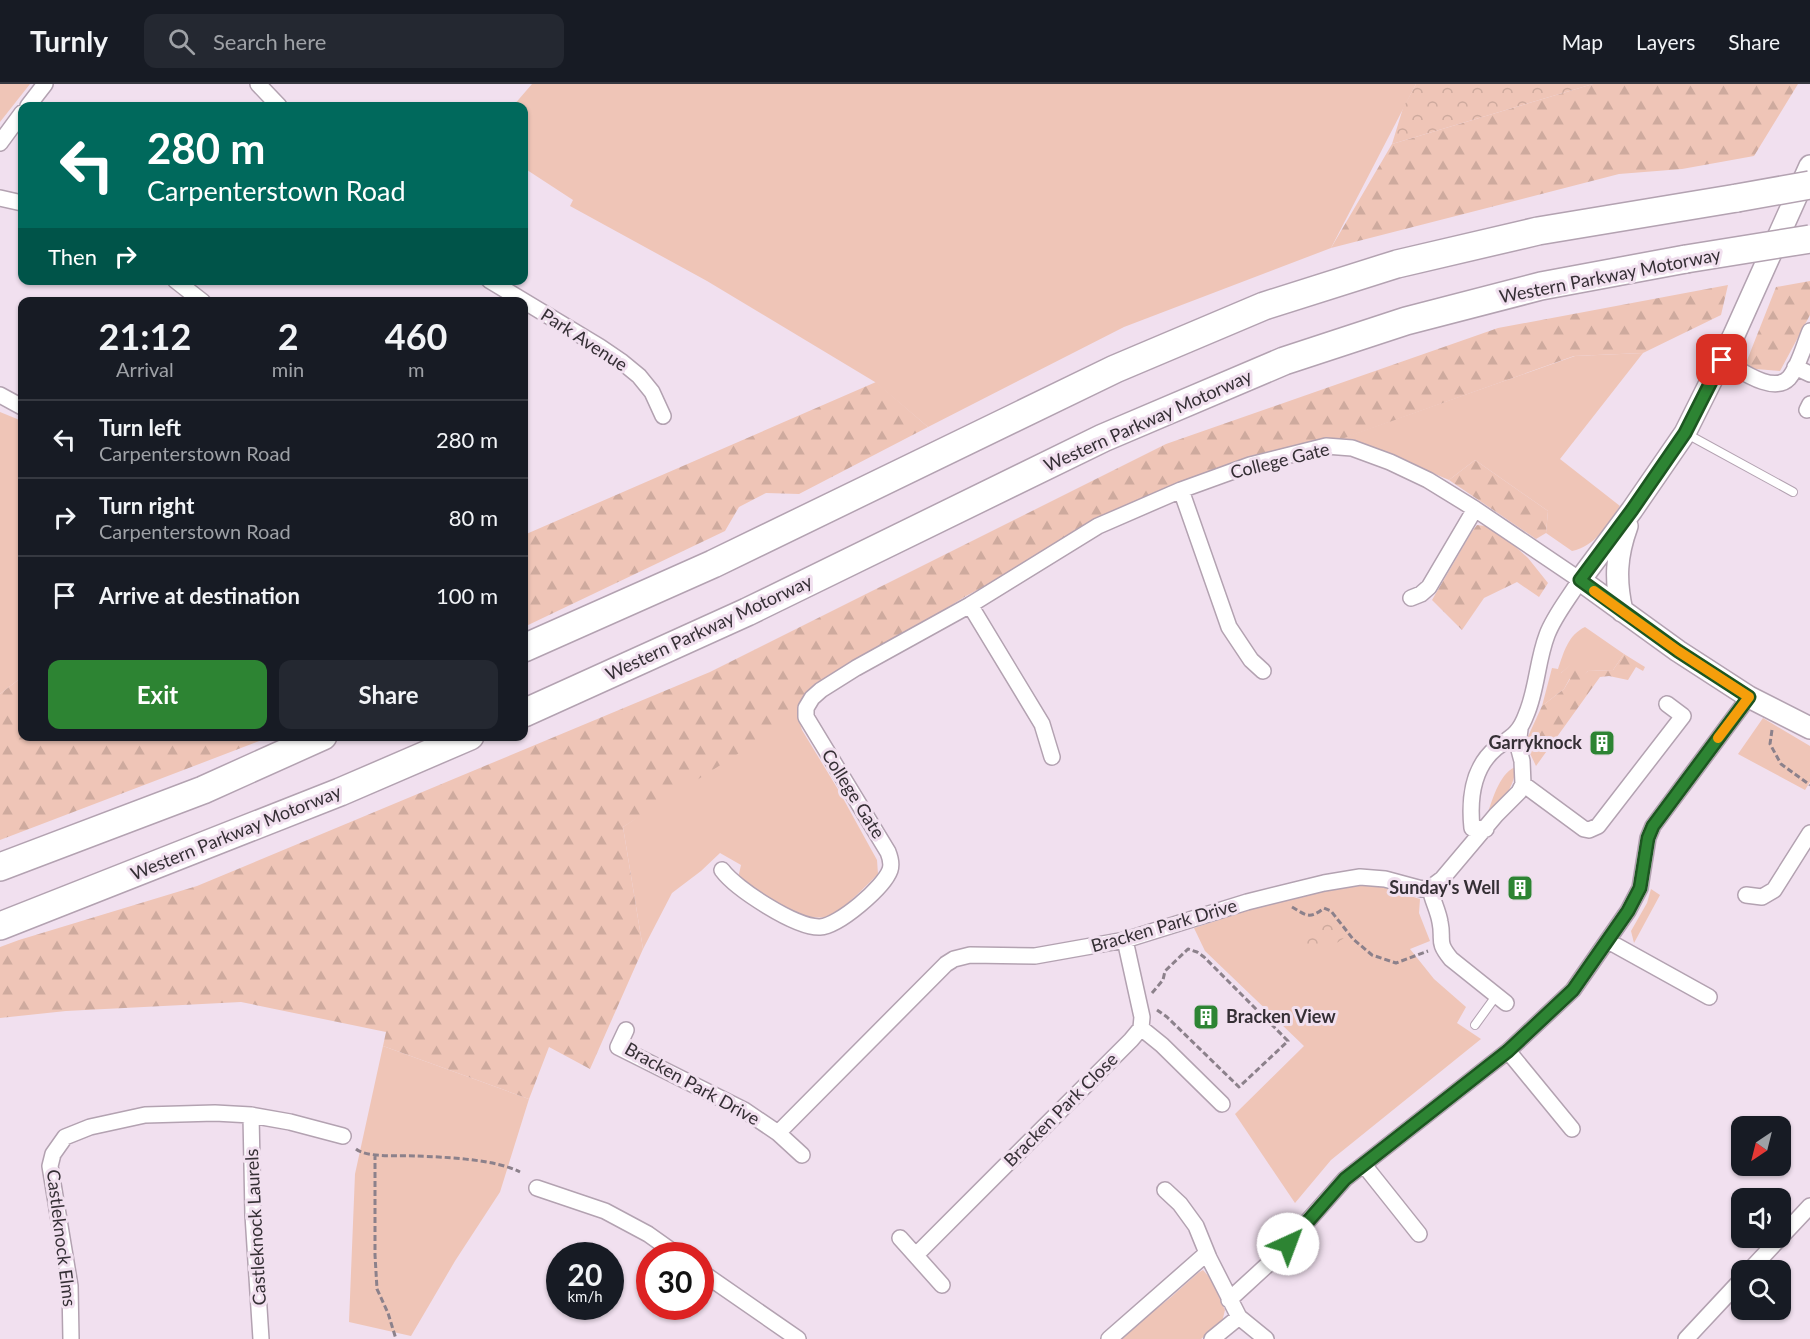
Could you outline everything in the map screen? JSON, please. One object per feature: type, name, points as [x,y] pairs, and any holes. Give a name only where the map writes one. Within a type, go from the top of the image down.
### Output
[{"type":"highway","points":[[528,646],[713,564],[1115,369],[1264,306],[1397,264],[1538,231],[1810,185]]},
{"type":"highway","name":"Western Parkway Motorway","points":[[528,711],[747,612],[1103,438],[1284,361],[1406,321],[1530,289],[1686,259],[1810,239]]},
{"type":"highway","points":[[0,867],[203,790],[312,741]]},
{"type":"highway","name":"Western Parkway Motorway","points":[[0,926],[329,796],[458,741]]},
{"type":"street","points":[[31,102],[45,84]]},
{"type":"street","points":[[258,84],[275,102]]},
{"type":"street","points":[[0,143],[18,118]]},
{"type":"street","points":[[1501,1000],[1451,959],[1440,944],[1441,926],[1430,888],[1442,879],[1519,792],[1523,784],[1522,761],[1518,746],[1520,729],[1527,713],[1547,635],[1580,580],[1685,433],[1722,360],[1810,166]]},
{"type":"street","points":[[0,198],[18,202]]},
{"type":"street","points":[[181,285],[197,297]]},
{"type":"street","name":"Park Avenue","points":[[497,285],[517,297]]},
{"type":"street","name":"Park Avenue","points":[[528,304],[600,347],[639,376],[651,392],[663,416]]},
{"type":"street","points":[[1722,360],[1770,385],[1781,383],[1789,378],[1810,331]]},
{"type":"street","points":[[1795,367],[1810,374]]},
{"type":"street","points":[[0,395],[18,405]]},
{"type":"street","name":"College Gate","points":[[722,870],[735,884],[760,901],[803,924],[822,927],[846,916],[877,887],[890,869],[891,859],[806,717],[806,708],[812,698],[856,668],[970,605],[1098,526],[1181,490],[1250,465],[1326,446],[1352,448],[1390,462],[1428,480],[1580,580]]},
{"type":"street","points":[[1181,490],[1229,627],[1251,660],[1263,671]]},
{"type":"street","points":[[1411,598],[1430,587],[1475,509]]},
{"type":"street","points":[[1622,611],[1618,593],[1619,548],[1632,510]]},
{"type":"street","points":[[1580,580],[1678,651],[1749,697],[1810,728]]},
{"type":"street","points":[[970,605],[1042,724],[1052,757]]},
{"type":"street","points":[[1229,1300],[1277,1256],[1345,1179],[1508,1051],[1573,990],[1628,911],[1640,888],[1648,838],[1653,826],[1749,697]]},
{"type":"street","points":[[1523,784],[1584,829],[1589,830],[1598,826],[1683,716],[1667,704]]},
{"type":"street","points":[[1486,829],[1472,828],[1470,807],[1474,780],[1487,756],[1520,729]]},
{"type":"street","points":[[1746,895],[1762,897],[1774,890],[1810,833]]},
{"type":"street","name":"Bracken Park Drive","points":[[778,1133],[946,964],[954,959],[970,955],[1035,956],[1125,940],[1257,899],[1360,877],[1384,879],[1422,890],[1430,888]]},
{"type":"street","points":[[1125,940],[1142,1017],[1141,1028],[1222,1104]]},
{"type":"street","points":[[1608,940],[1709,997]]},
{"type":"street","name":"Bracken Park Close","points":[[916,1255],[1141,1028]]},
{"type":"street","name":"Bracken Park Drive","points":[[626,1030],[618,1047],[722,1098],[778,1133],[802,1155]]},
{"type":"street","points":[[1508,1051],[1572,1129]]},
{"type":"street","name":"Castleknock Elms","points":[[71,1339],[70,1286],[50,1166],[51,1159],[65,1137],[90,1126],[145,1115],[215,1113],[251,1115],[290,1122],[343,1136]]},
{"type":"street","name":"Castleknock Laurels","points":[[251,1115],[253,1215],[261,1339]]},
{"type":"street","points":[[1364,1165],[1419,1234]]},
{"type":"street","points":[[537,1188],[605,1211],[659,1242]]},
{"type":"street","points":[[1165,1190],[1180,1204],[1196,1226],[1239,1317],[1266,1339]]},
{"type":"street","points":[[1759,1260],[1810,1206]]},
{"type":"street","points":[[900,1238],[942,1285]]},
{"type":"street","points":[[1109,1339],[1207,1253]]},
{"type":"street","points":[[714,1281],[798,1339]]},
{"type":"street","points":[[1686,1339],[1731,1291]]},
{"type":"street","points":[[1212,1339],[1239,1317]]},
{"type":"lane","points":[[1685,433],[1793,492]]},
{"type":"lane","points":[[1475,1025],[1501,1000]]},
{"type":"path","points":[[1782,714],[1770,737],[1770,744],[1785,768],[1800,776],[1810,785]]},
{"type":"path","points":[[1285,909],[1292,907],[1308,916],[1316,915],[1324,908],[1331,911],[1353,939],[1372,955],[1396,963],[1440,944]]},
{"type":"path","points":[[1147,984],[1150,995],[1163,981],[1165,971],[1183,952],[1188,949],[1192,950],[1204,957],[1288,1041],[1239,1088],[1154,1007]]},
{"type":"path","points":[[356,1149],[360,1152],[375,1154],[438,1156],[508,1166],[520,1172]]},
{"type":"path","points":[[375,1154],[377,1289],[396,1339]]},
{"type":"green space","points":[[0,84],[30,84],[0,122]]},
{"type":"green space","points":[[532,84],[1416,84],[1331,248],[1124,327],[928,427],[875,382],[707,281],[570,206],[573,200],[528,171],[528,102],[516,102]]},
{"type":"green space","points":[[1416,84],[1593,84],[1392,144],[1403,108]]},
{"type":"green space","points":[[1593,84],[1798,84],[1754,156],[1682,169],[1619,174],[1331,248],[1392,144]]},
{"type":"green space","points":[[1810,281],[1810,315],[1780,371],[1744,368],[1776,287]]},
{"type":"green space","points":[[1728,285],[1721,315],[1643,353],[1574,356],[1098,526],[966,596],[841,674],[818,703],[623,827],[643,949],[590,1069],[549,1047],[529,1099],[383,1046],[386,1032],[241,1002],[66,1011],[0,1018],[0,947],[197,886],[710,672],[1166,444],[1498,328]]},
{"type":"green space","points":[[1643,353],[1560,459],[1620,506],[1594,540],[1572,551],[1546,533],[1548,511],[1475,460],[1449,480],[1367,445],[1337,440],[1575,356]]},
{"type":"green space","points":[[876,382],[928,427],[799,494],[766,493],[739,507],[725,531],[528,625],[528,533]]},
{"type":"green space","points":[[0,412],[18,419],[18,680],[0,694]]},
{"type":"green space","points":[[1475,460],[1548,511],[1546,533],[1536,539],[1449,480]]},
{"type":"green space","points":[[1477,525],[1494,527],[1528,558],[1548,583],[1539,597],[1517,582],[1484,598],[1462,630],[1432,600]]},
{"type":"green space","points":[[1585,627],[1624,654],[1613,670],[1588,671],[1584,676],[1572,664],[1561,673],[1570,678],[1564,689],[1542,706],[1552,668],[1558,669],[1571,639]]},
{"type":"green space","points":[[1624,654],[1645,667],[1643,671],[1636,667],[1628,680],[1609,676],[1600,677],[1536,766],[1525,743],[1542,706],[1564,689],[1570,679],[1560,674],[1572,663],[1584,675],[1588,671],[1613,670]]},
{"type":"green space","points":[[18,680],[18,741],[260,741],[0,840],[0,694]]},
{"type":"green space","points":[[796,709],[802,730],[877,860],[878,874],[840,909],[829,916],[818,918],[793,912],[757,892],[738,878],[741,865],[720,853],[672,893],[643,949],[623,827]]},
{"type":"green space","points":[[1763,718],[1810,746],[1810,782],[1805,790],[1738,754]]},
{"type":"green space","points":[[1515,767],[1510,788],[1502,801],[1486,818],[1500,782]]},
{"type":"green space","points":[[1376,885],[1420,899],[1419,913],[1430,941],[1410,949],[1434,979],[1466,1007],[1457,1023],[1481,1039],[1331,1160],[1295,1203],[1235,1114],[1304,1046],[1205,951],[1194,928],[1306,894]]},
{"type":"green space","points":[[1651,889],[1660,895],[1634,943],[1631,931],[1647,903]]},
{"type":"green space","points":[[1329,915],[1344,938],[1311,961],[1296,939],[1316,929]]},
{"type":"green space","points":[[383,1046],[529,1099],[500,1192],[455,1261],[411,1336],[349,1322],[355,1174]]},
{"type":"green space","points":[[1203,1270],[1211,1279],[1225,1310],[1222,1322],[1217,1327],[1201,1339],[1118,1339],[1170,1298]]},
{"type":"slow traffic","points":[[1594,591],[1678,651],[1749,697],[1718,738]]},
{"type":"place","name":"Garryknock","points":[[1602,743]]},
{"type":"place","name":"Sunday's Well","points":[[1520,888]]},
{"type":"place","name":"Bracken View","points":[[1206,1017]]},
{"type":"route","points":[[1288,1244],[1345,1179],[1508,1051],[1573,990],[1628,911],[1640,888],[1648,838],[1653,826],[1749,697],[1678,651],[1580,580],[1685,433],[1722,360]]}]
